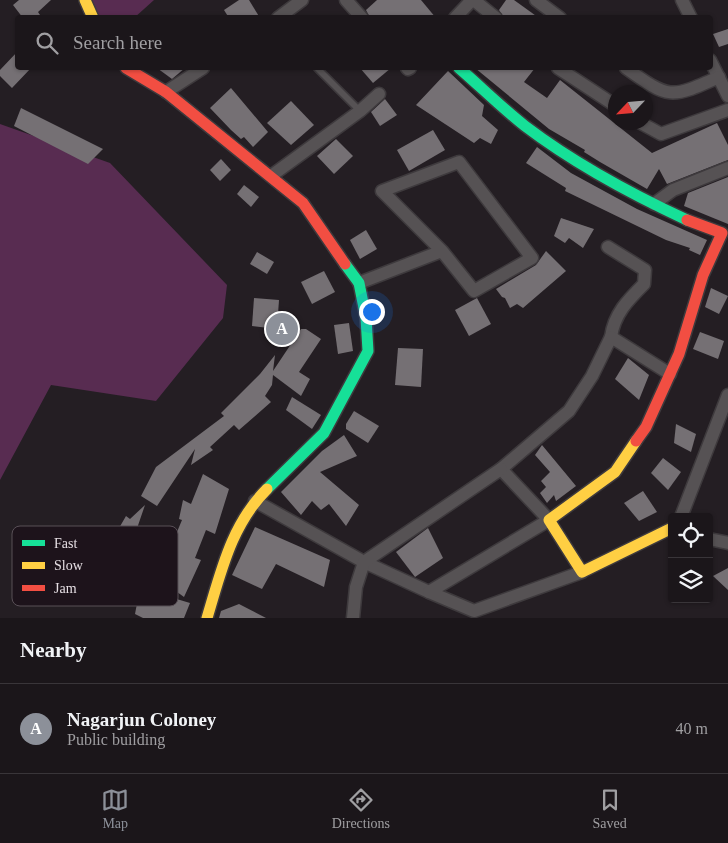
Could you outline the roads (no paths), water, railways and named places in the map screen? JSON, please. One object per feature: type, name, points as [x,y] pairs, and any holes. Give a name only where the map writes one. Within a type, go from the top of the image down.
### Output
[{"type":"street","points":[[85,0],[92,15]]},
{"type":"street","points":[[282,15],[302,0]]},
{"type":"street","points":[[346,0],[359,15]]},
{"type":"street","points":[[536,0],[556,15]]},
{"type":"street","points":[[682,0],[690,15]]},
{"type":"street","points":[[458,15],[471,1],[475,1],[492,15]]},
{"type":"street","points":[[713,66],[728,96]]},
{"type":"street","points":[[129,70],[166,92],[303,203],[359,282],[366,318],[368,351],[324,433],[255,501],[244,516],[230,543],[207,618]]},
{"type":"street","points":[[166,92],[200,70]]},
{"type":"street","points":[[429,592],[549,520],[615,472],[646,426],[670,374],[703,275],[725,234],[703,227],[654,204],[590,170],[525,126],[460,70]]},
{"type":"street","points":[[561,70],[608,101]]},
{"type":"street","points":[[629,70],[654,88],[667,93],[689,91],[719,77]]},
{"type":"street","points":[[271,176],[360,111],[378,94]]},
{"type":"street","points":[[653,129],[662,134],[728,110]]},
{"type":"street","points":[[459,162],[532,258],[474,291],[442,252],[382,191],[459,162]]},
{"type":"street","points":[[654,204],[672,190],[728,168]]},
{"type":"street","points":[[353,618],[356,587],[364,562],[501,469],[569,411],[592,376],[611,337],[613,322],[627,301],[644,284],[645,270],[608,247]]},
{"type":"street","points":[[359,282],[442,252]]},
{"type":"street","points":[[611,337],[670,374]]},
{"type":"street","points":[[683,513],[728,395]]},
{"type":"street","points":[[501,469],[549,520],[582,572]]},
{"type":"street","points":[[255,501],[364,562],[473,615],[582,572],[668,530]]},
{"type":"street","points":[[713,539],[727,540]]},
{"type":"lane","points":[[319,70],[360,111]]},
{"type":"place","name":"Nagarjun Coloney","points":[[282,329]]}]
